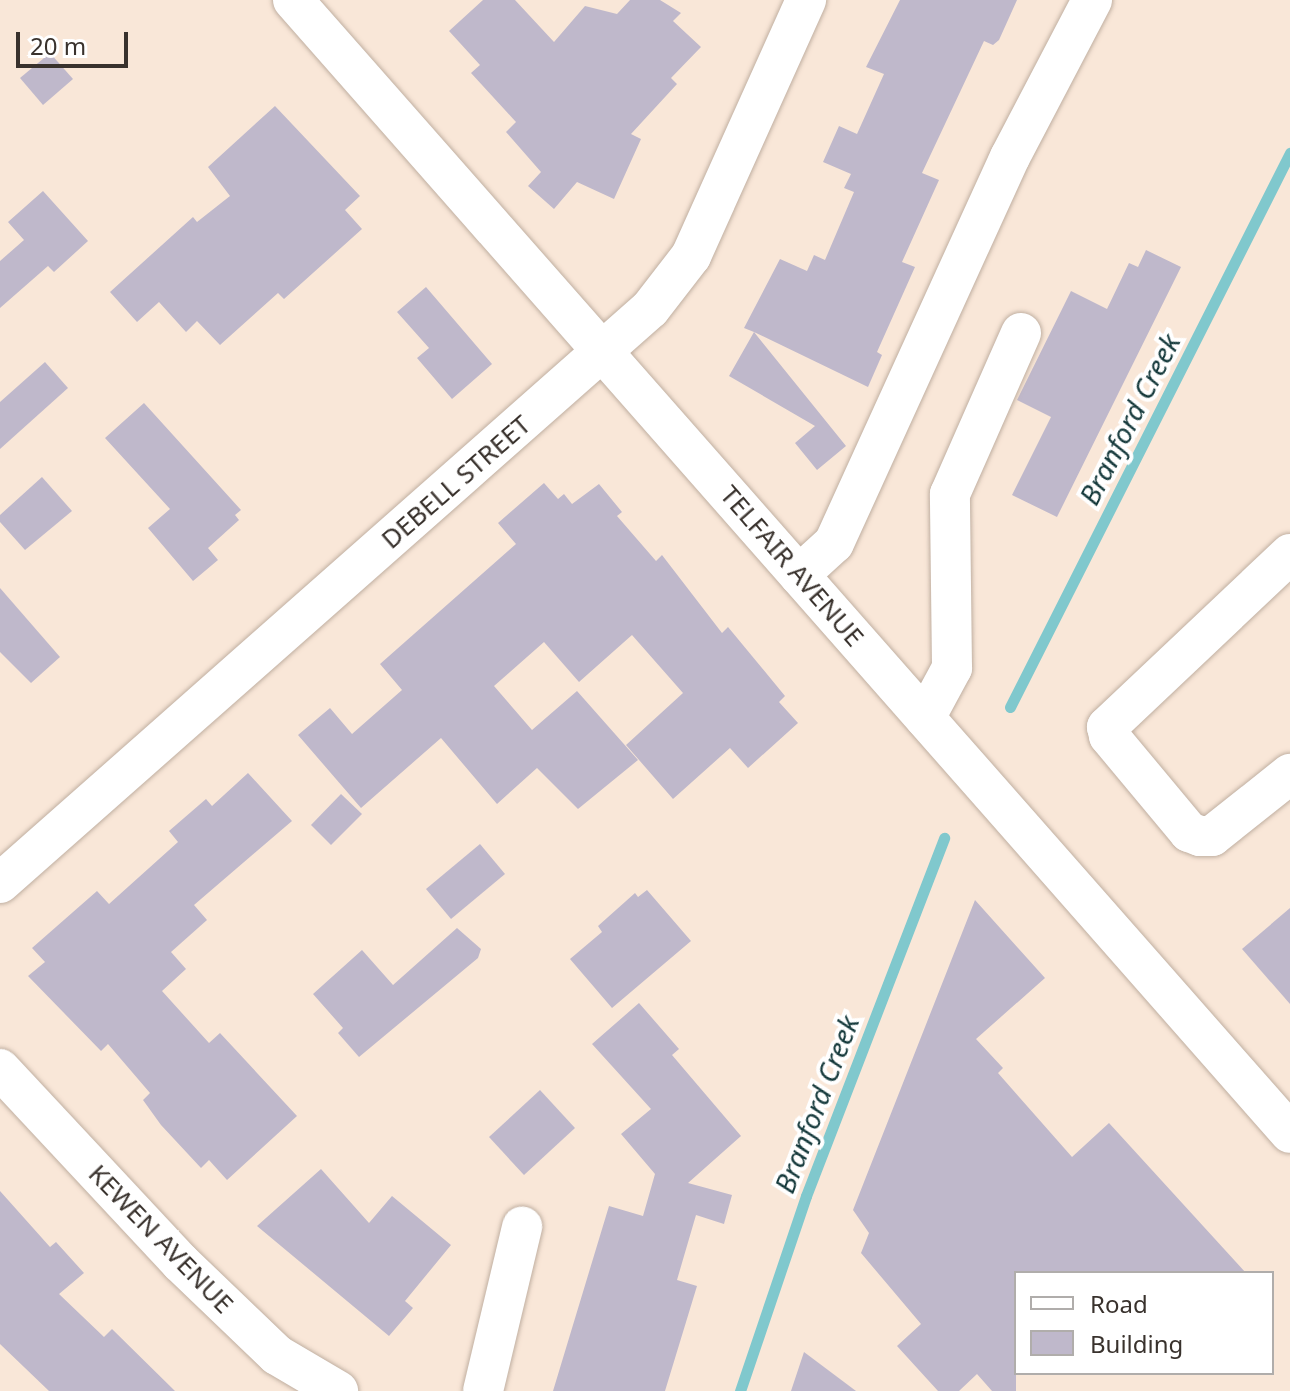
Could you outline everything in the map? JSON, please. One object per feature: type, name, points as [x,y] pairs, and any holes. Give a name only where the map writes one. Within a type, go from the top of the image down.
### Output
[{"type":"street","name":"TELFAIR AVENUE","points":[[293,0],[1290,1133]]},
{"type":"street","name":"DEBELL STREET","points":[[0,883],[650,309],[691,256],[806,0]]},
{"type":"street","points":[[799,575],[834,543],[1010,157],[1092,0]]},
{"type":"street","points":[[925,718],[952,668],[950,494],[1021,333]]},
{"type":"street","points":[[1290,554],[1107,727],[1109,736],[1189,832],[1200,836],[1212,836],[1290,774]]},
{"type":"street","name":"KEWEN AVENUE","points":[[0,1069],[191,1273],[277,1355],[338,1391]]},
{"type":"street","points":[[483,1391],[522,1227]]},
{"type":"building","points":[[483,0],[515,0],[554,42],[585,6],[617,14],[630,0],[660,0],[681,13],[673,21],[701,47],[671,78],[677,84],[631,134],[641,139],[614,199],[577,182],[554,209],[528,186],[541,172],[506,132],[516,122],[471,73],[480,65],[449,31]]},
{"type":"building","points":[[900,0],[1017,0],[999,40],[993,45],[984,41],[922,173],[939,180],[902,262],[915,267],[877,352],[882,355],[868,387],[744,328],[780,259],[807,271],[814,255],[825,260],[854,192],[844,188],[851,174],[823,162],[839,126],[857,134],[884,74],[866,67]]},
{"type":"building","points":[[50,53],[73,79],[43,105],[20,78]]},
{"type":"building","points":[[275,106],[360,196],[345,210],[362,229],[284,299],[278,293],[220,345],[197,321],[186,332],[159,302],[137,322],[110,292],[193,217],[197,222],[230,196],[208,167]]},
{"type":"building","points":[[43,191],[88,241],[54,272],[48,266],[0,308],[0,261],[24,240],[8,222]]},
{"type":"building","points":[[1146,250],[1181,267],[1057,517],[1012,495],[1051,417],[1017,400],[1071,291],[1107,309],[1129,263],[1138,267]]},
{"type":"building","points":[[426,287],[492,364],[452,399],[417,358],[429,348],[397,312]]},
{"type":"building","points":[[754,332],[846,446],[817,470],[795,443],[815,426],[729,376]]},
{"type":"building","points":[[45,362],[68,388],[0,449],[0,402]]},
{"type":"building","points":[[144,403],[241,510],[235,515],[239,520],[208,548],[218,560],[193,581],[148,528],[170,509],[105,438]]},
{"type":"building","points":[[42,477],[72,511],[25,550],[0,522],[0,515]]},
{"type":"building","points":[[544,483],[558,499],[564,494],[572,504],[599,484],[622,512],[617,516],[656,561],[662,555],[722,633],[728,627],[785,696],[779,702],[798,723],[748,768],[730,748],[673,799],[626,745],[683,693],[632,635],[579,682],[544,642],[494,686],[532,730],[577,691],[638,760],[578,809],[537,768],[497,804],[441,738],[361,808],[298,735],[330,708],[352,734],[402,690],[380,664],[516,544],[498,523]]},
{"type":"building","points":[[0,588],[60,657],[31,683],[0,652]]},
{"type":"building","points":[[248,773],[292,821],[194,905],[207,920],[171,952],[186,969],[162,991],[209,1043],[220,1033],[297,1116],[227,1180],[209,1160],[201,1168],[161,1125],[143,1100],[150,1093],[108,1044],[101,1051],[28,976],[45,962],[32,948],[97,891],[109,904],[178,842],[169,831],[206,799],[212,806]]},
{"type":"building","points":[[341,794],[362,814],[331,845],[311,825]]},
{"type":"building","points":[[480,844],[505,874],[451,919],[426,889]]},
{"type":"building","points":[[647,890],[691,941],[612,1008],[570,959],[602,932],[598,926],[635,893],[638,897]]},
{"type":"building","points":[[975,900],[1045,978],[976,1039],[1003,1068],[998,1073],[1072,1157],[1109,1123],[1244,1271],[1014,1271],[1016,1391],[992,1391],[977,1374],[959,1391],[938,1391],[897,1346],[921,1324],[861,1253],[869,1233],[853,1210]]},
{"type":"building","points":[[1290,908],[1290,1004],[1242,949]]},
{"type":"building","points":[[457,928],[481,949],[478,958],[359,1057],[338,1033],[343,1028],[313,994],[362,950],[393,985]]},
{"type":"building","points":[[639,1003],[679,1049],[672,1055],[741,1136],[688,1183],[732,1195],[724,1224],[696,1215],[677,1280],[697,1286],[665,1391],[553,1391],[609,1206],[643,1216],[655,1174],[621,1134],[651,1109],[592,1044]]},
{"type":"building","points":[[540,1090],[575,1128],[524,1175],[489,1137]]},
{"type":"building","points":[[321,1169],[369,1223],[392,1196],[451,1245],[405,1301],[413,1308],[389,1336],[257,1226]]},
{"type":"building","points":[[0,1191],[50,1247],[56,1242],[84,1273],[59,1294],[104,1337],[112,1329],[175,1391],[49,1391],[0,1344]]},
{"type":"building","points":[[804,1352],[856,1391],[791,1391]]},
{"type":"waterway","name":"Branford Creek","points":[[1010,707],[1290,153]]},
{"type":"waterway","name":"Branford Creek","points":[[740,1391],[806,1196],[944,838]]}]
